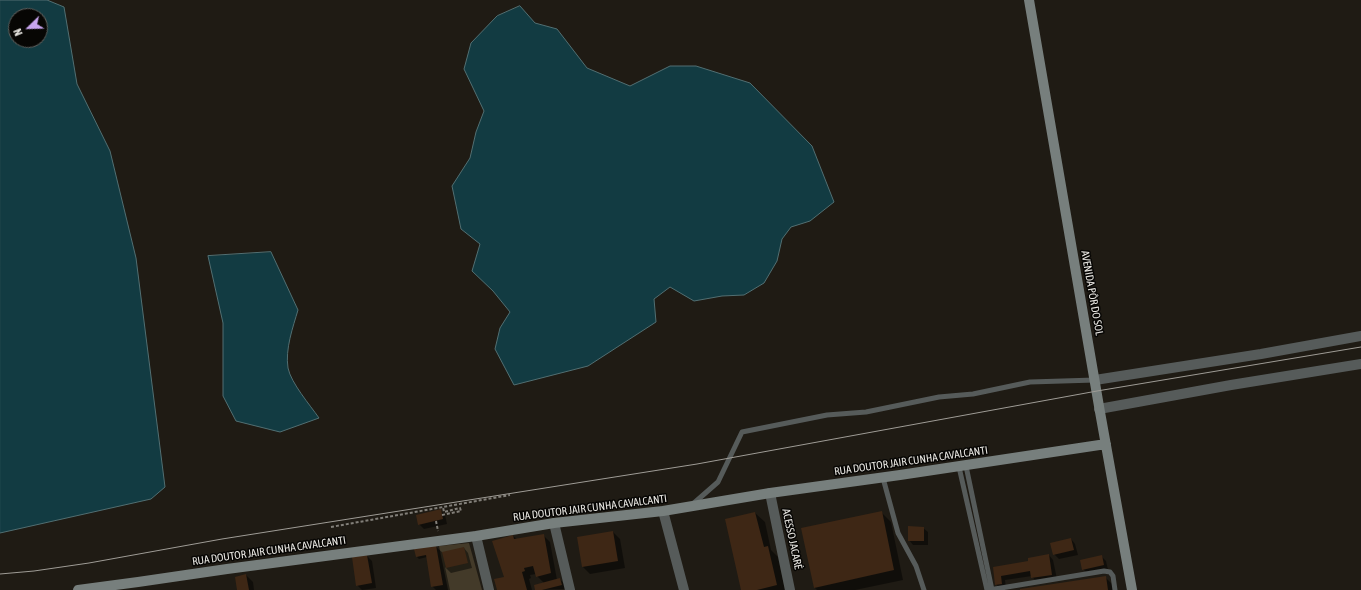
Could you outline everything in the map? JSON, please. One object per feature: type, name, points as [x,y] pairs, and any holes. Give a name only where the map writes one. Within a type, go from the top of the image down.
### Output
[{"type":"street","name":"AVENIDA PÔR DO SOL","points":[[1029,0],[1132,590]]},
{"type":"street","points":[[1095,380],[1261,354],[1361,336]]},
{"type":"street","points":[[1100,409],[1231,385],[1361,364]]},
{"type":"street","name":"RUA DOUTOR JAIR CUNHA CAVALCANTI","points":[[78,590],[476,536],[554,523],[663,511],[770,492],[884,478],[1106,444]]},
{"type":"street","name":"ACESSO JACARÉ","points":[[770,492],[790,590]]},
{"type":"street","points":[[663,511],[684,590]]},
{"type":"street","points":[[554,523],[570,590]]},
{"type":"street","points":[[476,536],[490,590]]},
{"type":"lane","points":[[692,505],[718,482],[742,432],[819,416],[866,412],[939,397],[973,394],[1030,382],[1095,380]]},
{"type":"lane","points":[[962,466],[990,590],[1104,572],[1110,572],[1113,576],[1115,590]]},
{"type":"lane","points":[[884,478],[898,533],[916,566],[924,590]]},
{"type":"path","points":[[331,527],[510,495]]},
{"type":"path","points":[[442,515],[461,511],[460,508],[444,512],[443,507]]},
{"type":"shaded area","points":[[469,543],[482,590],[448,590],[439,546]]},
{"type":"water","points":[[0,0],[47,0],[64,7],[77,84],[110,151],[136,258],[165,487],[151,499],[0,533]]},
{"type":"water","points":[[520,6],[535,23],[557,29],[587,68],[630,86],[670,66],[696,66],[750,83],[812,146],[834,202],[810,221],[791,227],[782,239],[777,261],[764,283],[744,295],[722,296],[694,301],[670,287],[654,299],[656,322],[588,366],[514,385],[495,349],[500,328],[510,312],[493,291],[472,271],[480,244],[461,229],[452,186],[470,158],[476,132],[484,111],[464,69],[471,43],[497,16]]},
{"type":"water","points":[[271,252],[298,310],[289,346],[287,361],[288,368],[297,387],[319,418],[280,432],[236,421],[223,396],[223,323],[208,256]]},
{"type":"building","points":[[441,509],[443,519],[418,525],[416,515]]},
{"type":"building","points":[[882,511],[894,570],[814,588],[801,528]]},
{"type":"building","points":[[755,512],[764,547],[768,546],[777,585],[757,590],[741,590],[725,519]]},
{"type":"building","points":[[908,526],[924,527],[924,541],[908,541]]},
{"type":"building","points":[[613,531],[618,561],[582,567],[577,537]]},
{"type":"building","points":[[544,534],[551,573],[536,577],[533,566],[524,568],[525,571],[522,572],[527,590],[497,590],[494,579],[504,577],[492,541],[513,535],[514,539]]},
{"type":"building","points":[[1071,538],[1074,550],[1053,555],[1050,543]]},
{"type":"building","points":[[436,545],[443,585],[431,587],[426,555],[416,557],[414,549]]},
{"type":"building","points":[[464,547],[468,563],[446,568],[442,552]]},
{"type":"building","points":[[1049,554],[1052,575],[1031,578],[1030,571],[1001,576],[1002,584],[995,585],[993,567],[1028,561],[1028,558]]},
{"type":"building","points":[[367,555],[372,583],[356,586],[352,557]]},
{"type":"building","points":[[1102,555],[1104,565],[1082,570],[1080,560]]},
{"type":"building","points":[[246,574],[249,590],[237,590],[235,577]]},
{"type":"building","points":[[1106,576],[1108,590],[1020,590],[1020,589]]},
{"type":"building","points":[[560,578],[562,585],[542,590],[535,590],[534,585]]},
{"type":"tram line","points":[[0,574],[89,563],[222,539],[697,464],[1097,391],[1361,347]]}]
